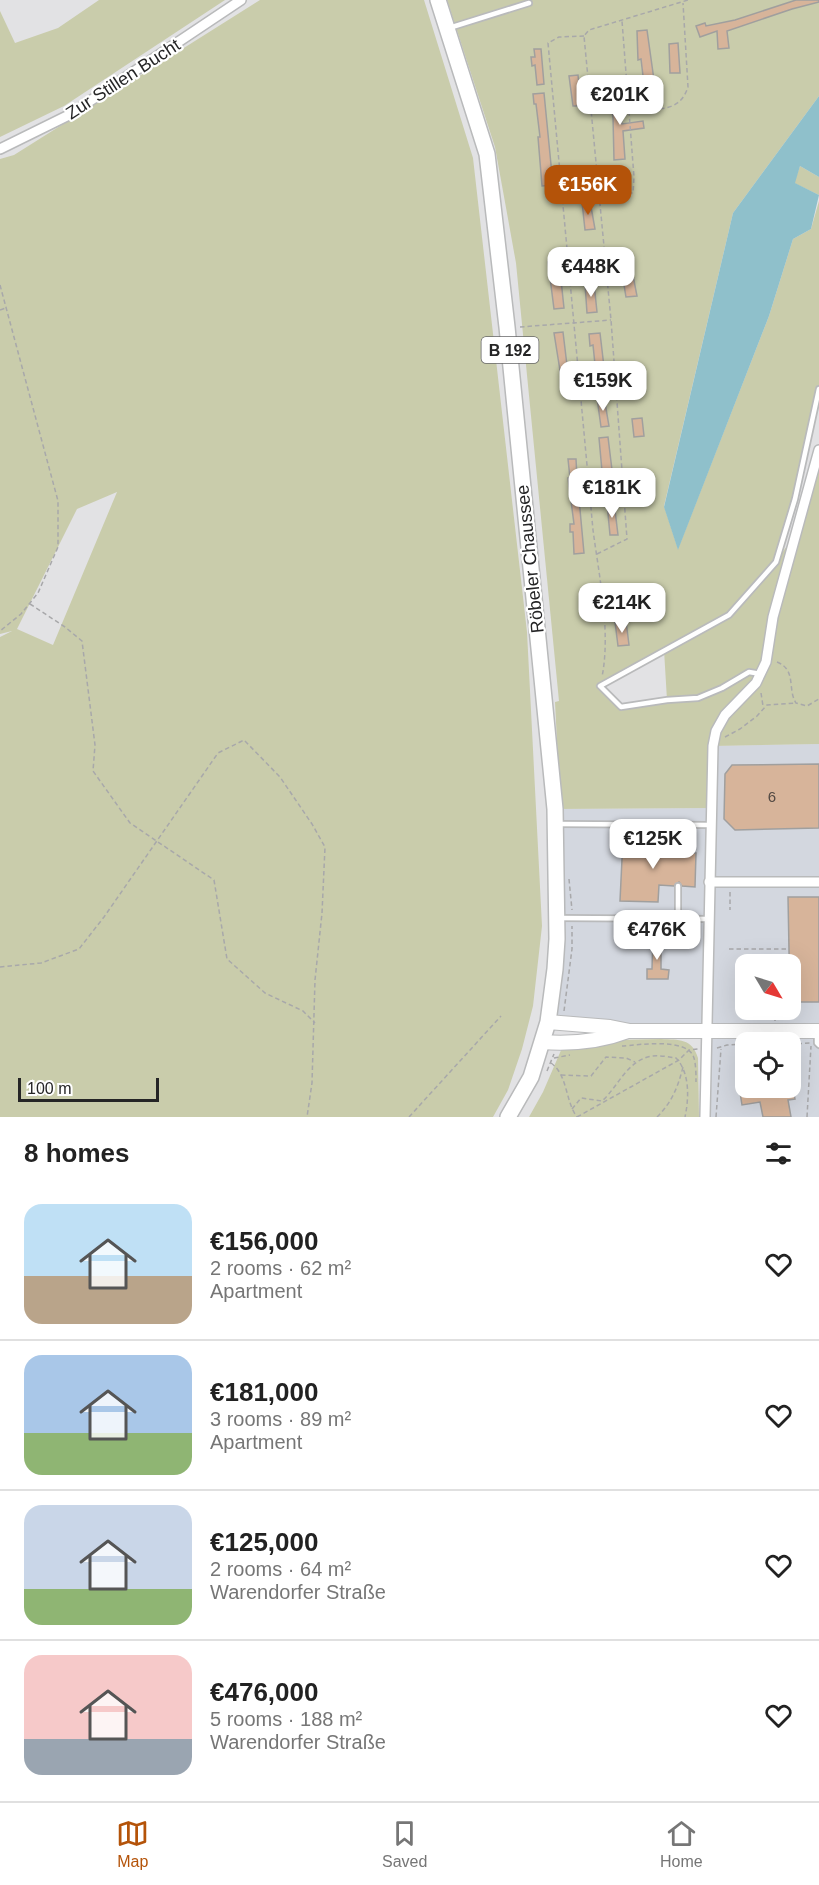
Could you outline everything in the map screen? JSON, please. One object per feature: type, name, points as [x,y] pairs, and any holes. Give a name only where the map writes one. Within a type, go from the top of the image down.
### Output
[{"type":"main road","name":"Röbeler Chaussee","points":[[438,0],[487,154],[507,327],[556,824],[555,969],[548,1022],[531,1077],[508,1117]]},
{"type":"main road","points":[[548,1022],[630,1031],[708,1031],[816,1037]]},
{"type":"main road","points":[[542,1042],[557,1043],[611,1037],[630,1031]]},
{"type":"street","name":"Zur Stillen Bucht","points":[[0,149],[69,115],[241,0]]},
{"type":"street","points":[[705,1117],[714,741],[716,731],[725,715],[759,679],[766,662],[773,617],[819,450]]},
{"type":"street","points":[[710,882],[819,882]]},
{"type":"lane","points":[[447,28],[530,3]]},
{"type":"lane","points":[[759,679],[749,672],[722,688],[698,698],[621,707],[600,686],[729,615],[776,562],[795,499],[819,389]]},
{"type":"lane","points":[[556,824],[711,825]]},
{"type":"lane","points":[[678,853],[679,825]]},
{"type":"lane","points":[[678,886],[678,920]]},
{"type":"lane","points":[[557,918],[708,919]]},
{"type":"path","points":[[596,555],[627,539],[611,320],[584,36],[589,30],[688,0]]},
{"type":"path","points":[[630,110],[674,107],[684,98],[688,87],[683,2]]},
{"type":"path","points":[[598,194],[633,193],[630,110],[622,20]]},
{"type":"path","points":[[584,36],[559,37],[548,43],[573,322],[596,555],[602,592],[606,659],[600,686]]},
{"type":"path","points":[[0,285],[58,501],[58,547],[38,593],[21,614],[0,631]]},
{"type":"path","points":[[0,310],[6,308]]},
{"type":"path","points":[[507,327],[611,320]]},
{"type":"path","points":[[30,603],[82,641],[95,745],[93,771],[130,823],[214,880],[227,959],[266,993],[303,1011],[315,1024]]},
{"type":"path","points":[[766,662],[778,662],[789,671],[793,699],[796,703]]},
{"type":"path","points":[[759,679],[763,707]]},
{"type":"path","points":[[714,741],[740,729],[767,705],[796,703],[807,706],[819,699]]},
{"type":"path","points":[[0,967],[41,963],[79,949],[104,917],[218,753],[244,740],[280,777],[325,847],[322,913],[315,980],[312,1083],[307,1117]]},
{"type":"path","points":[[729,882],[730,910]]},
{"type":"path","points":[[729,949],[789,949]]},
{"type":"path","points":[[410,1117],[501,1017]]},
{"type":"path","points":[[801,1041],[816,1037],[807,1117]]},
{"type":"path","points":[[622,1046],[668,1044],[689,1050],[694,1056],[696,1092]]},
{"type":"path","points":[[710,1048],[735,1045]]},
{"type":"path","points":[[551,1063],[558,1068],[577,1117],[679,1060],[689,1050],[703,1048]]},
{"type":"path","points":[[716,1117],[721,1048]]},
{"type":"path","points":[[553,1058],[574,1053]]},
{"type":"path","points":[[572,1109],[581,1098],[602,1101],[636,1062],[651,1056],[676,1058],[683,1066],[687,1084],[684,1117]]},
{"type":"path","points":[[561,1075],[591,1076],[606,1058],[626,1058],[636,1062]]},
{"type":"path","points":[[657,1117],[669,1105],[679,1084],[683,1066]]},
{"type":"shaded area","points":[[819,744],[819,1117],[705,1117],[708,1032],[548,1022],[555,809],[711,808],[713,746]]},
{"type":"green space","points":[[99,0],[225,0],[64,106],[0,137],[0,11],[15,43],[58,28]]},
{"type":"green space","points":[[260,0],[424,0],[473,158],[527,632],[542,926],[533,1006],[522,1049],[508,1090],[493,1117],[0,1117],[0,637],[12,631],[0,634],[0,159],[14,155]],"holes":[[[117,492],[53,645],[17,629],[77,509]]]},
{"type":"green space","points":[[447,0],[819,0],[819,96],[733,213],[664,506],[678,549],[769,316],[793,239],[811,229],[819,201],[819,389],[795,499],[777,560],[799,529],[819,450],[819,744],[713,746],[711,808],[555,809],[560,801],[555,702],[559,701],[516,263],[495,147]],"holes":[[[664,650],[667,700],[622,707],[601,686]]]},
{"type":"green space","points":[[800,166],[819,177],[819,195],[794,183]]},
{"type":"green space","points":[[616,1040],[684,1041],[695,1051],[698,1058],[699,1117],[529,1117],[543,1092],[562,1048]]},
{"type":"water","points":[[819,96],[819,177],[800,166],[795,183],[819,195],[811,229],[793,239],[769,316],[678,550],[664,507],[733,213]]},
{"type":"building","points":[[796,0],[819,0],[819,2],[727,31],[729,48],[718,49],[717,31],[700,37],[696,26],[735,20]]},
{"type":"building","points":[[647,30],[654,80],[652,80],[653,110],[647,110],[646,101],[642,101],[641,93],[645,93],[641,59],[638,60],[637,31]]},
{"type":"building","points":[[678,43],[680,73],[670,73],[669,44]]},
{"type":"building","points":[[534,49],[541,49],[544,84],[537,85],[535,65],[532,66],[531,57],[535,57]]},
{"type":"building","points":[[578,75],[581,106],[573,106],[569,76]]},
{"type":"building","points":[[618,88],[622,124],[643,121],[644,128],[623,131],[625,159],[614,160],[613,118],[609,89]]},
{"type":"building","points":[[544,93],[553,185],[542,186],[538,137],[540,137],[533,94]]},
{"type":"building","points":[[590,201],[595,229],[585,230],[582,202]]},
{"type":"building","points":[[558,261],[564,308],[554,309],[548,262]]},
{"type":"building","points":[[631,265],[637,296],[626,297],[621,267]]},
{"type":"building","points":[[594,283],[597,312],[587,313],[585,284]]},
{"type":"building","points":[[563,332],[569,382],[562,383],[554,333]]},
{"type":"building","points":[[600,333],[606,384],[597,384],[593,345],[590,346],[589,334]]},
{"type":"building","points":[[604,397],[609,426],[601,427],[597,398]]},
{"type":"building","points":[[642,418],[644,436],[634,437],[632,419]]},
{"type":"building","points":[[608,437],[612,470],[602,471],[599,438]]},
{"type":"building","points":[[568,459],[576,459],[584,553],[574,554],[573,532],[570,532],[570,524],[574,524]]},
{"type":"building","points":[[614,502],[618,535],[610,535],[607,503]]},
{"type":"building","points":[[626,621],[629,645],[618,646],[615,622]]},
{"type":"building","points":[[819,764],[819,828],[735,830],[724,819],[725,774],[732,765]]},
{"type":"building","points":[[623,838],[661,839],[660,852],[674,852],[677,857],[681,857],[683,853],[696,853],[695,887],[682,886],[679,882],[674,886],[659,885],[658,902],[620,901]]},
{"type":"building","points":[[788,897],[819,897],[819,1002],[801,1002],[801,954],[789,954]]},
{"type":"building","points":[[653,934],[661,934],[661,969],[669,970],[668,979],[647,979],[647,969],[652,969]]},
{"type":"building","points":[[741,1098],[795,1099],[788,1100],[791,1117],[763,1117],[760,1102],[742,1105]]}]
